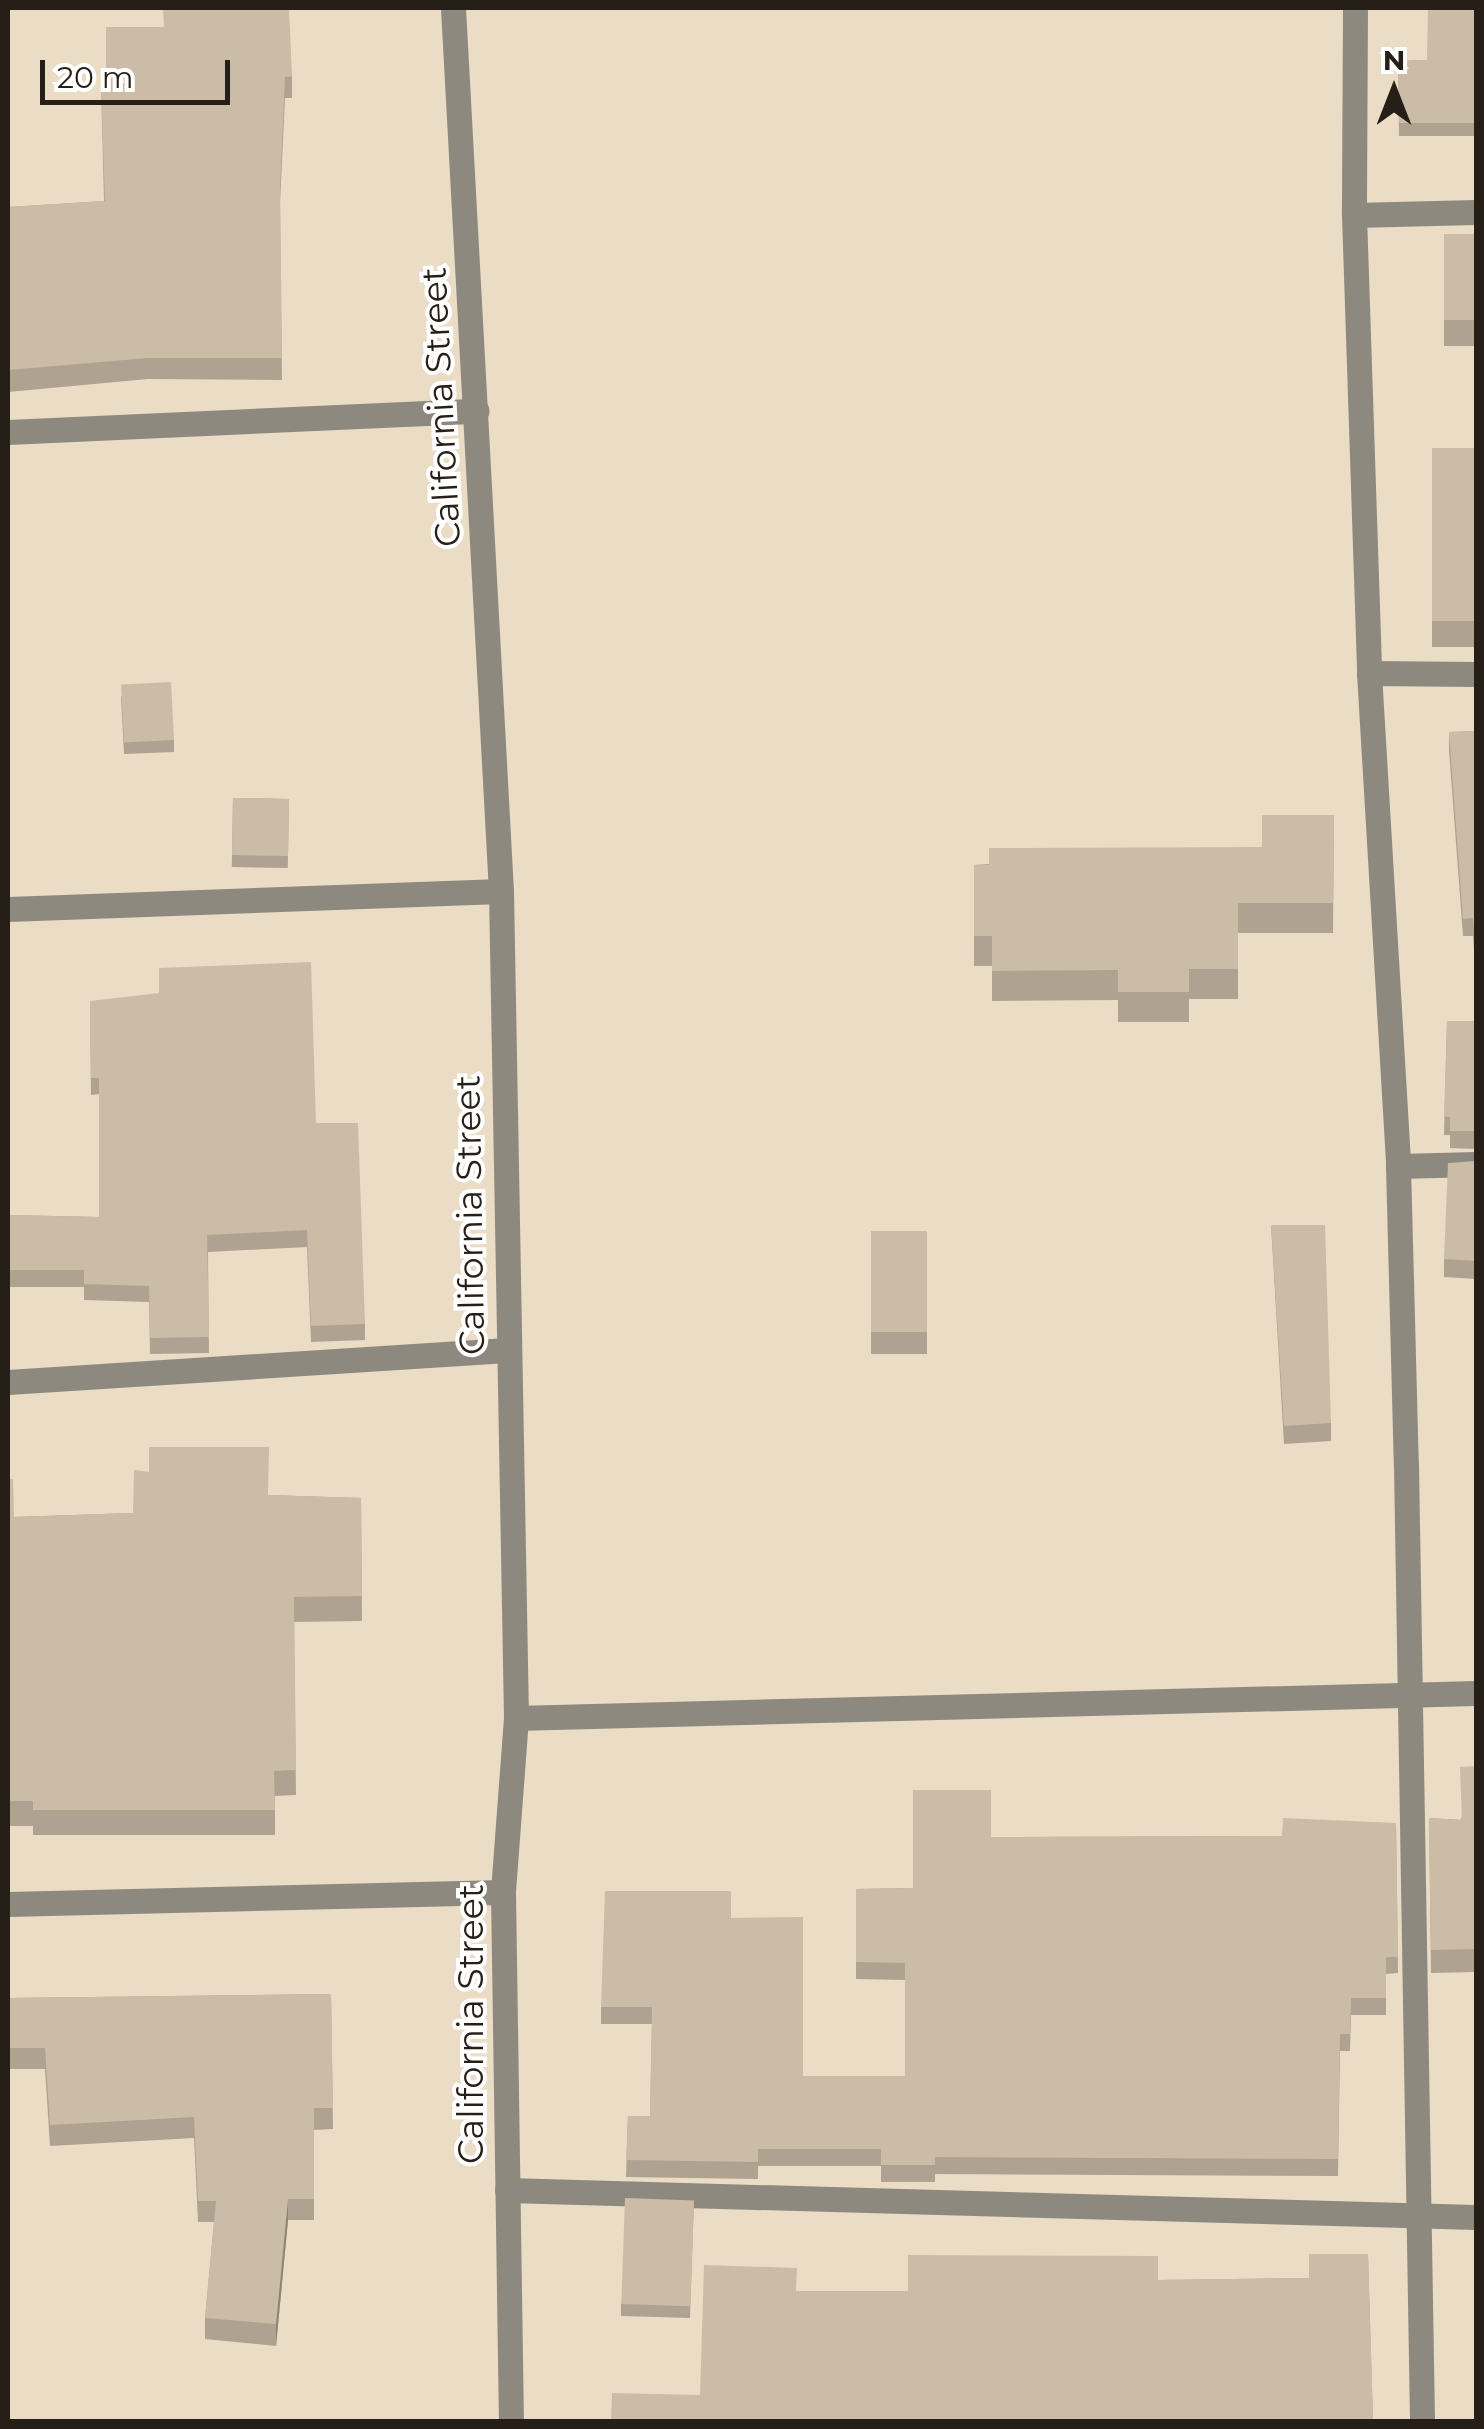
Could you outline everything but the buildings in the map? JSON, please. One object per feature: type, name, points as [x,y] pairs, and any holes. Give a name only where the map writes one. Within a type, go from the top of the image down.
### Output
[{"type":"street","name":"California Street","points":[[453,8],[502,891],[516,1718],[502,1892],[510,2422]]},
{"type":"street","points":[[1355,8],[1354,215],[1369,673],[1398,1166],[1422,2422]]},
{"type":"street","points":[[1354,215],[1476,212]]},
{"type":"street","points":[[8,432],[477,411]]},
{"type":"street","points":[[1369,673],[1476,674]]},
{"type":"street","points":[[8,909],[502,891]]},
{"type":"street","points":[[1398,1166],[1476,1164]]},
{"type":"street","points":[[8,1382],[507,1350]]},
{"type":"street","points":[[516,1718],[1476,1693]]},
{"type":"street","points":[[8,1904],[502,1892]]},
{"type":"street","points":[[507,2190],[1476,2216]]}]
